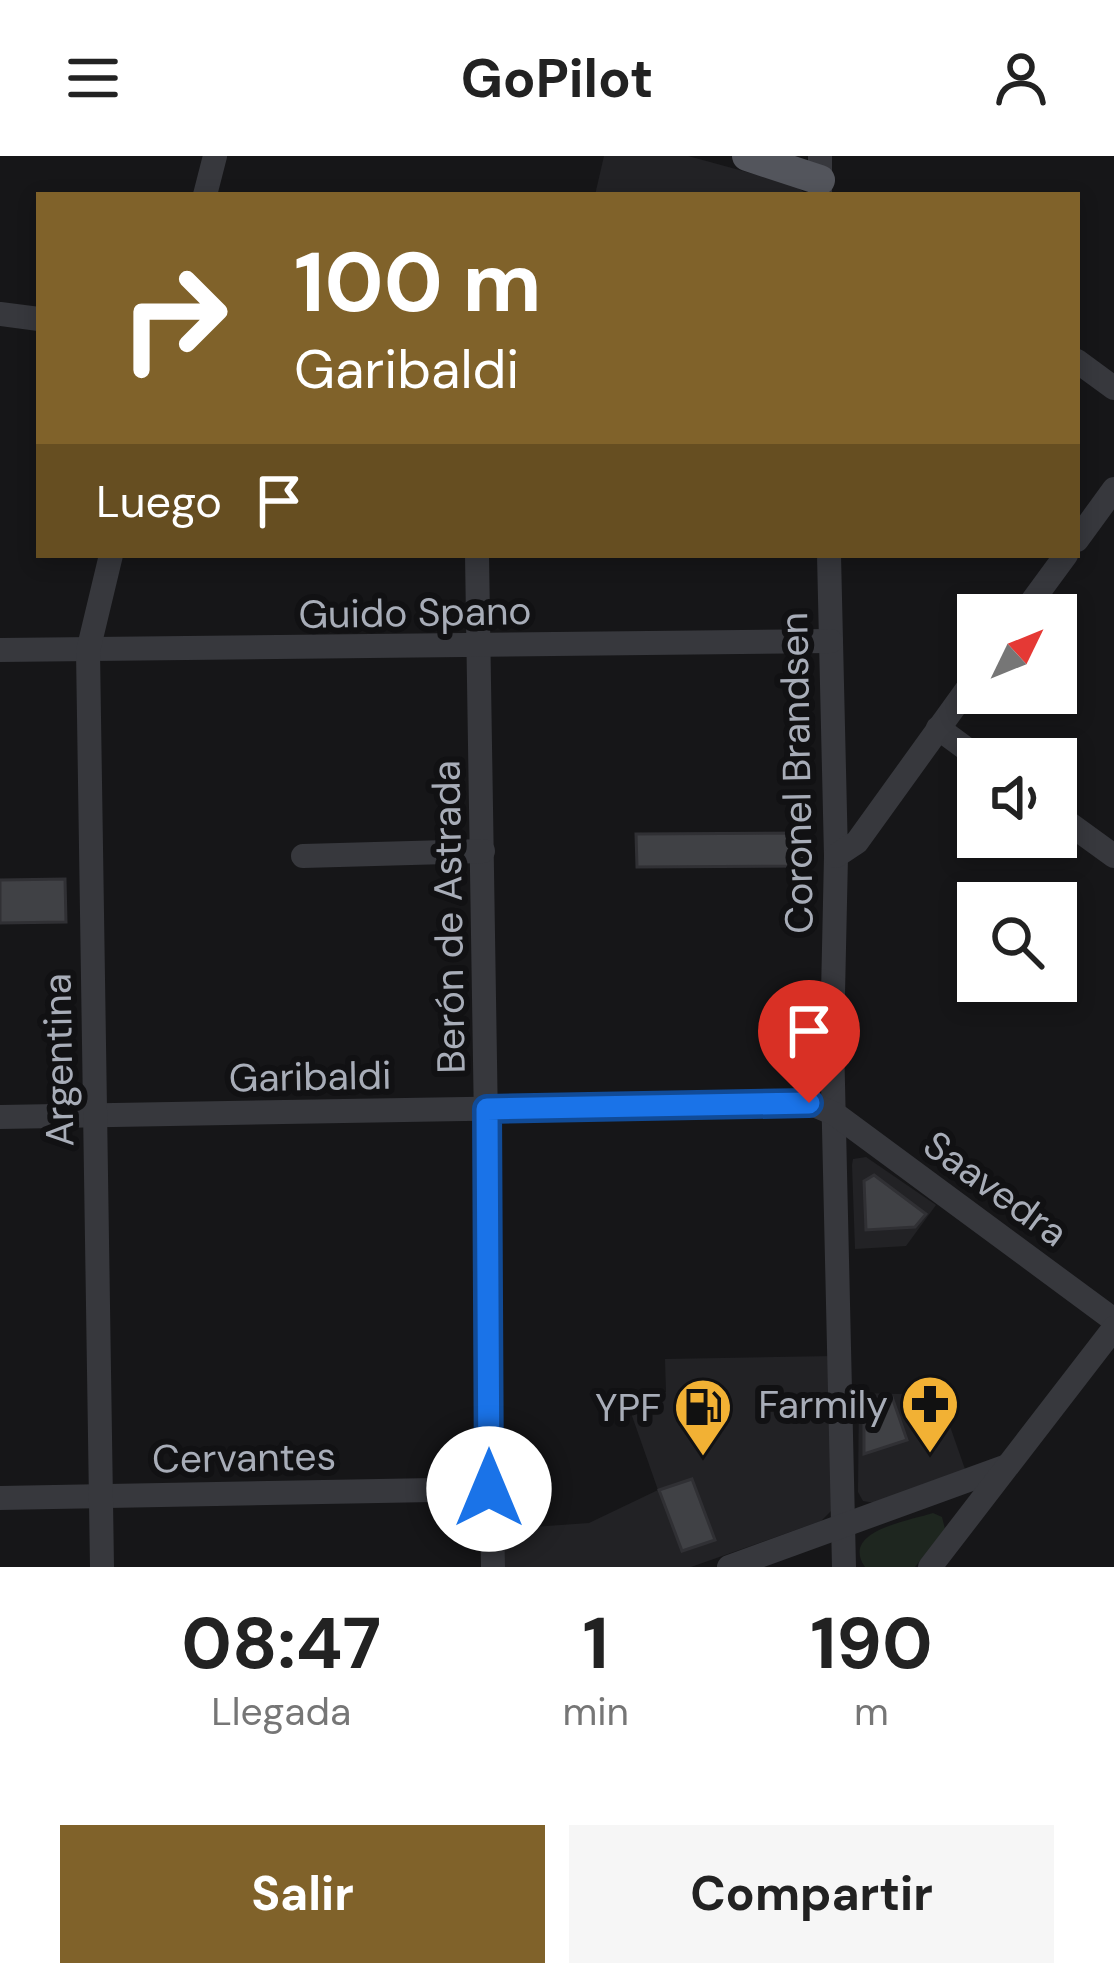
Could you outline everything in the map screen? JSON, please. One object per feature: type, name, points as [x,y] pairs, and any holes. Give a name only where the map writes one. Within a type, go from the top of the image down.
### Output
[{"type":"main road","points":[[747,156],[826,182]]},
{"type":"street","points":[[206,192],[214,156]]},
{"type":"street","points":[[0,314],[36,319]]},
{"type":"street","points":[[1080,363],[1114,388]]},
{"type":"street","points":[[1080,536],[1114,489]]},
{"type":"street","name":"Argentina","points":[[102,1567],[88,651],[110,558]]},
{"type":"street","name":"Berón de Astrada","points":[[477,558],[493,1567]]},
{"type":"street","name":"Coronel Brandsen","points":[[829,558],[844,1567]]},
{"type":"street","points":[[1037,594],[1064,558]]},
{"type":"street","name":"Guido Spano","points":[[0,650],[831,641]]},
{"type":"street","points":[[836,856],[857,842],[957,702]]},
{"type":"street","points":[[938,728],[957,742]]},
{"type":"street","points":[[1077,829],[1114,856]]},
{"type":"street","points":[[303,856],[484,851]]},
{"type":"street","name":"Garibaldi","points":[[0,1117],[809,1103],[835,1114]]},
{"type":"street","name":"Saavedra","points":[[835,1114],[1114,1324]]},
{"type":"street","points":[[930,1567],[1114,1324]]},
{"type":"street","points":[[729,1567],[1009,1466]]},
{"type":"street","name":"Cervantes","points":[[0,1498],[489,1489]]},
{"type":"shaded area","points":[[604,156],[688,156],[794,185],[804,192],[596,192]]},
{"type":"shaded area","points":[[866,1157],[936,1205],[906,1246],[855,1249],[852,1165],[853,1159]]},
{"type":"shaded area","points":[[834,1356],[834,1508],[821,1521],[691,1567],[505,1567],[504,1529],[589,1523],[658,1490],[624,1393],[666,1392],[665,1359]]},
{"type":"shaded area","points":[[859,1393],[939,1395],[966,1472],[875,1503],[863,1501],[858,1492]]},
{"type":"shaded area","points":[[933,1513],[942,1517],[945,1529],[915,1567],[865,1567],[860,1555],[869,1536]]},
{"type":"building","points":[[809,833],[809,866],[637,867],[636,834]]},
{"type":"building","points":[[65,879],[66,922],[0,923],[0,880]]},
{"type":"building","points":[[874,1175],[926,1214],[915,1227],[866,1230],[864,1181]]},
{"type":"building","points":[[892,1397],[907,1440],[864,1454],[864,1399]]},
{"type":"building","points":[[692,1479],[715,1540],[682,1551],[659,1490]]},
{"type":"place","name":"Farmily","points":[[930,1455]]},
{"type":"place","name":"YPF","points":[[703,1458]]},
{"type":"route","points":[[489,1489],[487,1109],[809,1103]]}]
